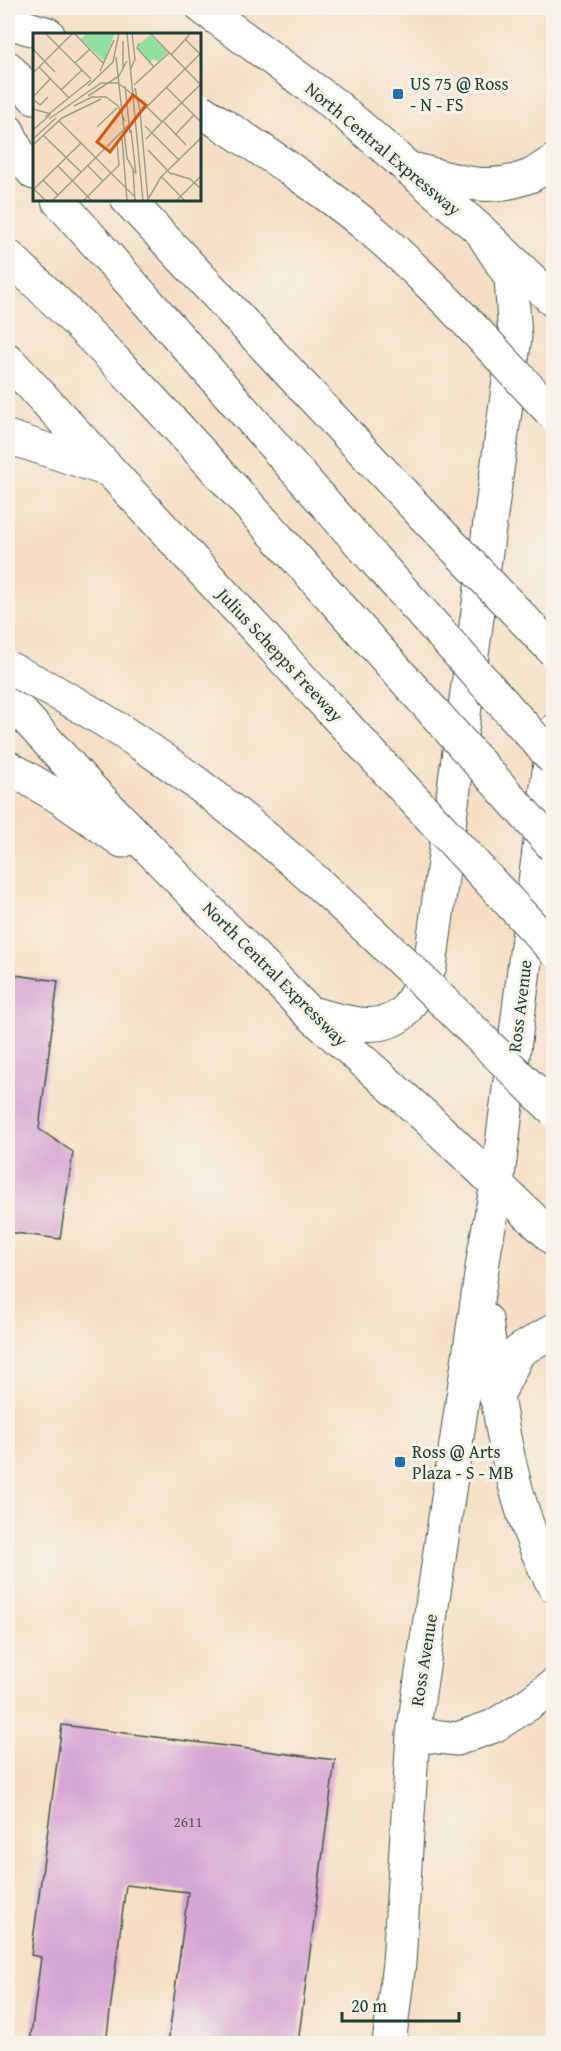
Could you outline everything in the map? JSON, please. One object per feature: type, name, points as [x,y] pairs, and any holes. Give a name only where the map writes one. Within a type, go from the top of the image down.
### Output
[{"type":"main road","name":"North Central Expressway","points":[[203,8],[334,104],[481,231],[554,301]]},
{"type":"main road","points":[[8,22],[45,33]]},
{"type":"main road","points":[[8,68],[33,96]]},
{"type":"main road","points":[[201,111],[277,159],[368,227],[457,310],[554,415]]},
{"type":"main road","points":[[8,130],[19,155],[33,172]]},
{"type":"main road","points":[[410,169],[469,184],[493,186],[531,175],[554,161]]},
{"type":"main road","points":[[59,201],[554,760]]},
{"type":"main road","points":[[129,201],[424,516],[554,651]]},
{"type":"main road","points":[[309,1013],[368,1026],[388,1021],[404,1011],[430,966],[515,337],[511,278],[481,231]]},
{"type":"main road","points":[[8,256],[82,326],[130,376],[554,847]]},
{"type":"main road","name":"Julius Schepps Freeway","points":[[8,360],[554,950]]},
{"type":"main road","points":[[8,437],[110,471]]},
{"type":"main road","points":[[8,668],[53,689],[124,731],[191,778],[276,846],[357,919],[554,1110]]},
{"type":"main road","name":"North Central Expressway","points":[[8,698],[89,787],[309,1013],[554,1239]]},
{"type":"main road","name":"Ross Avenue","points":[[389,2043],[399,1962],[413,1734],[497,1184],[554,731]]},
{"type":"main road","points":[[8,767],[59,797],[194,893]]},
{"type":"main road","name":"Ross Avenue","points":[[481,1279],[496,1398],[518,1499],[542,1566],[554,1586]]},
{"type":"main road","points":[[496,1398],[519,1351],[554,1330]]},
{"type":"main road","points":[[413,1734],[457,1738],[494,1726],[530,1703],[554,1684]]},
{"type":"building","points":[[8,974],[58,981],[39,1129],[73,1152],[60,1239],[8,1232]]},
{"type":"building","points":[[62,1725],[335,1760],[298,2043],[168,2043],[188,1892],[126,1885],[106,2043],[30,2043],[41,1957],[31,1955]]},
{"type":"place","name":"US 75 @ Ross - N - FS","points":[[398,94]]},
{"type":"place","name":"Ross @ Arts Plaza - S - MB","points":[[400,1462]]}]
